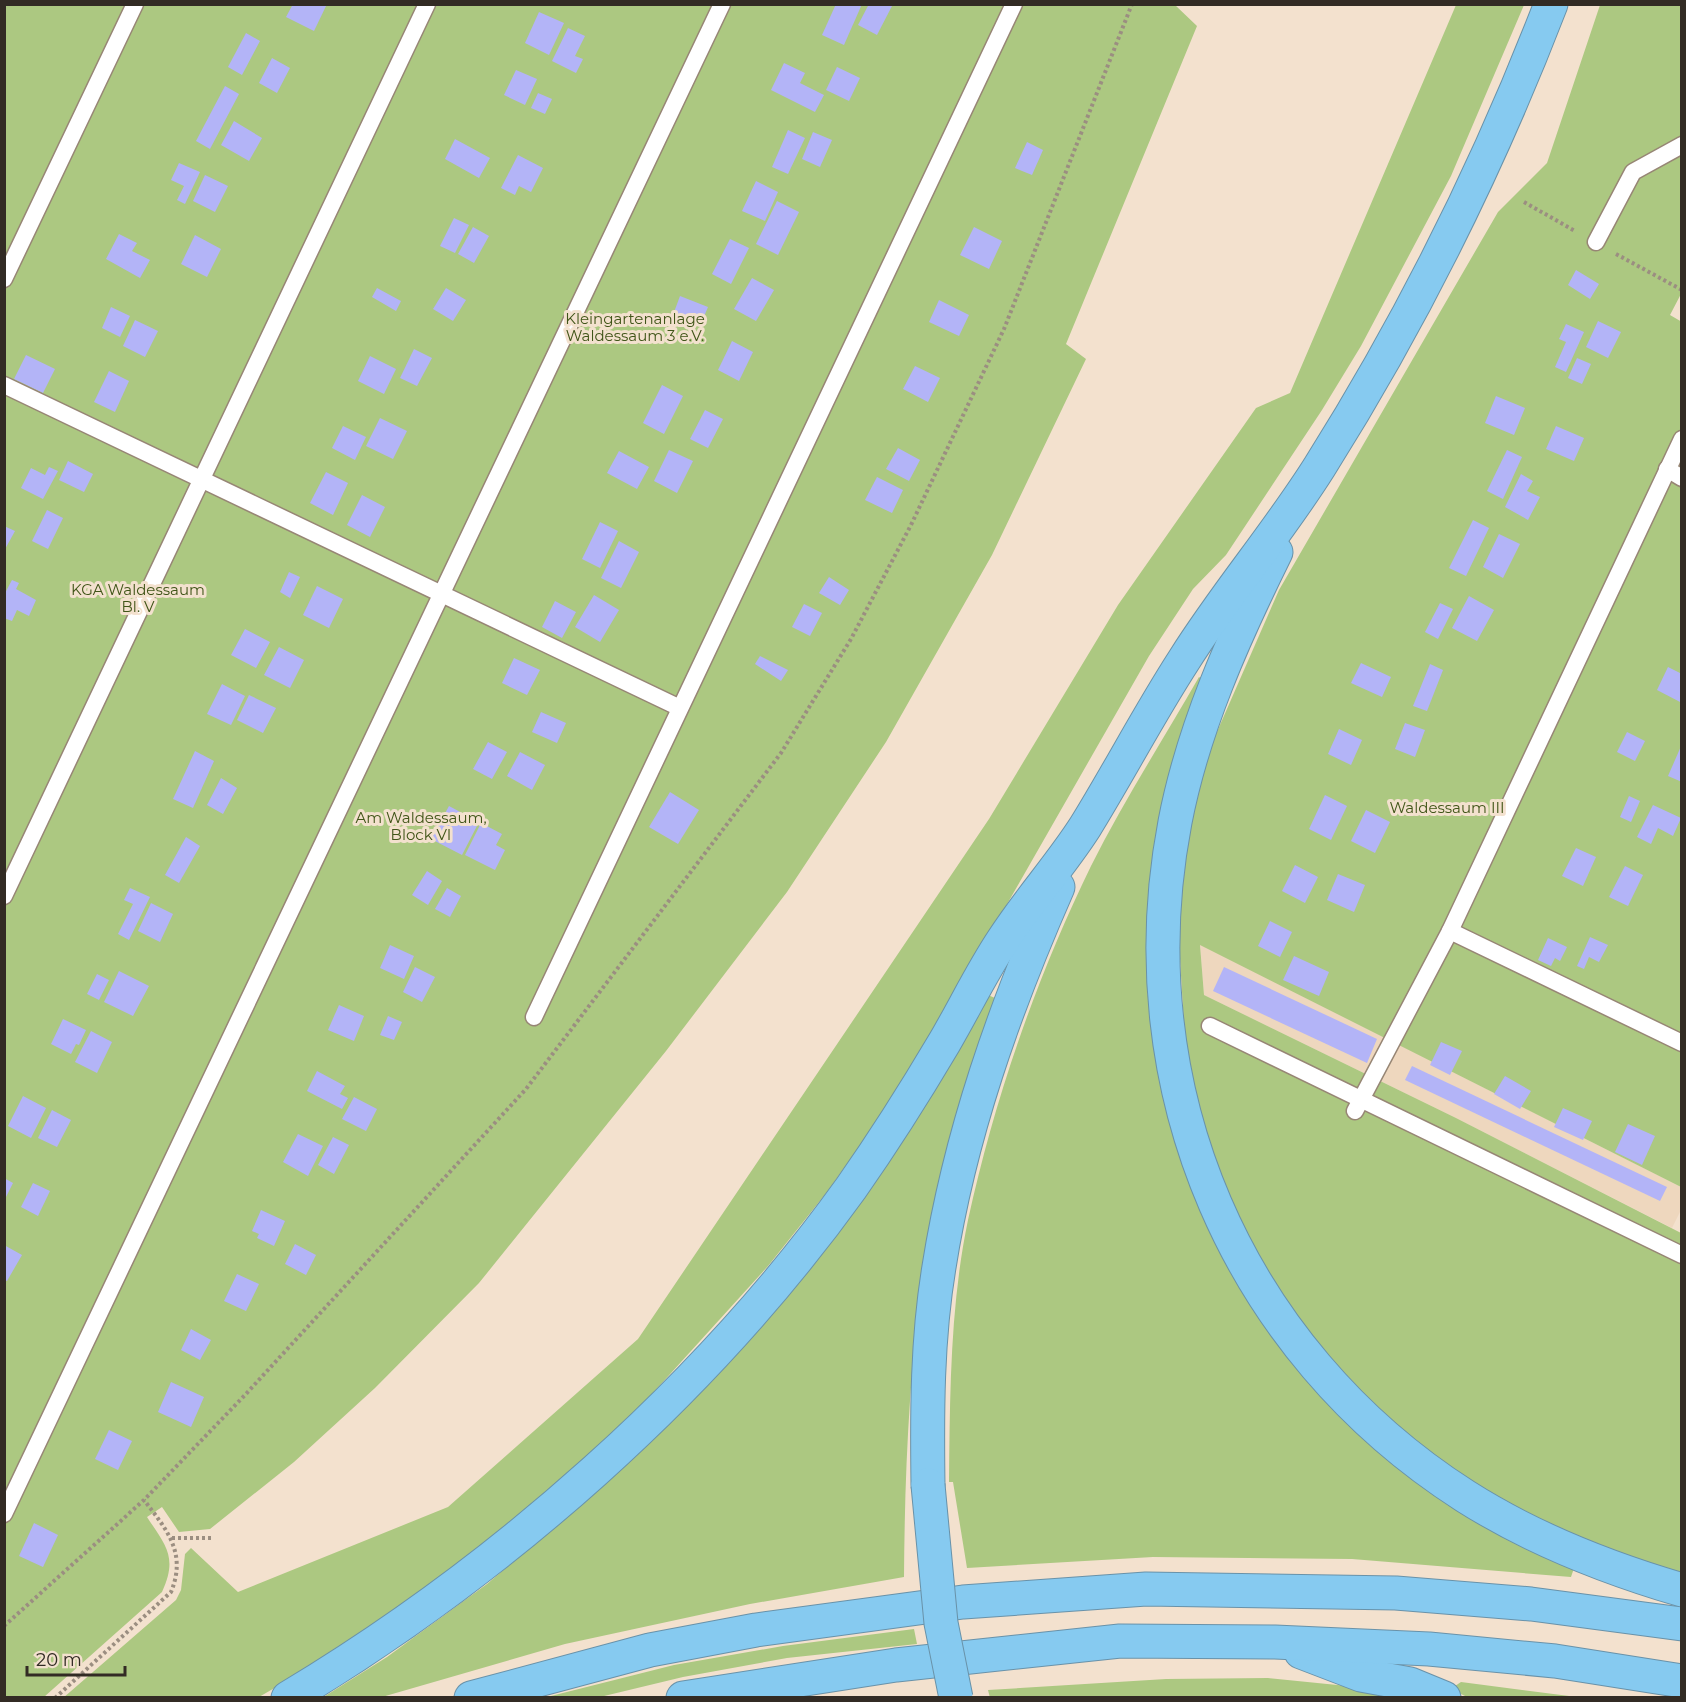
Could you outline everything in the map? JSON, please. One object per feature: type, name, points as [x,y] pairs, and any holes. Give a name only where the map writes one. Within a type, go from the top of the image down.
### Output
[{"type":"highway","points":[[288,1698],[397,1628],[526,1530],[640,1427],[737,1329],[791,1265],[856,1180],[942,1046],[1003,940],[1083,830],[1184,659],[1316,472],[1369,386],[1475,184],[1551,4]]},
{"type":"highway","points":[[1316,472],[1271,562],[1218,680],[1184,780],[1175,822],[1163,919],[1162,975],[1167,1034],[1175,1080],[1194,1151],[1215,1206],[1247,1270],[1285,1329],[1323,1378],[1367,1422],[1418,1463],[1466,1497],[1526,1530],[1643,1578],[1682,1590]]},
{"type":"highway","points":[[956,1698],[940,1623],[928,1485],[927,1412],[938,1269],[961,1155],[985,1071],[1025,963],[1083,830]]},
{"type":"highway","points":[[471,1698],[650,1650],[756,1630],[963,1602],[1146,1589],[1396,1593],[1531,1604],[1682,1624]]},
{"type":"highway","points":[[683,1698],[1008,1651],[1120,1641],[1275,1642],[1430,1649],[1555,1660],[1682,1681]]},
{"type":"highway","points":[[1275,1642],[1361,1675],[1410,1684],[1444,1698]]},
{"type":"lane","points":[[4,279],[135,4]]},
{"type":"lane","points":[[4,896],[427,4]]},
{"type":"lane","points":[[4,1514],[722,4]]},
{"type":"lane","points":[[534,1017],[678,707],[1014,4]]},
{"type":"lane","points":[[1596,243],[1633,172],[1682,145]]},
{"type":"lane","points":[[4,386],[678,707]]},
{"type":"lane","points":[[1358,1105],[1450,931],[1674,473],[1682,440]]},
{"type":"lane","points":[[1450,931],[1682,1043]]},
{"type":"lane","points":[[1210,1026],[1358,1105],[1682,1255]]},
{"type":"path","points":[[4,1626],[144,1500],[253,1386],[526,1089],[781,753],[857,629],[911,525],[999,339],[1132,4]]},
{"type":"path","points":[[55,1698],[171,1592],[177,1579],[172,1538],[144,1500]]},
{"type":"path","points":[[172,1538],[211,1538]]},
{"type":"shaded area","points":[[1200,944],[1681,1187],[1681,1210],[1672,1228],[1456,1118],[1204,995]]},
{"type":"green space","points":[[5,5],[1175,5],[1197,26],[1066,344],[1086,359],[992,555],[886,742],[787,892],[666,1051],[479,1283],[375,1388],[294,1462],[210,1529],[179,1532],[162,1507],[147,1517],[168,1552],[169,1570],[162,1592],[44,1697],[5,1697]]},
{"type":"green space","points":[[1456,5],[1524,5],[1451,176],[1361,346],[1322,410],[1226,555],[1193,589],[1149,656],[959,988],[885,1110],[827,1192],[768,1266],[632,1416],[532,1508],[345,1647],[259,1697],[63,1698],[176,1600],[181,1590],[185,1554],[191,1548],[238,1592],[448,1507],[638,1339],[989,819],[1118,605],[1256,408],[1290,393]]},
{"type":"green space","name":"Waldessaum III","points":[[1600,5],[1681,5],[1682,292],[1670,315],[1682,322],[1681,1187],[1200,945],[1204,995],[1456,1118],[1681,1233],[1681,1574],[1586,1543],[1497,1497],[1453,1471],[1360,1395],[1294,1317],[1227,1199],[1193,1094],[1184,1024],[1178,926],[1195,782],[1279,590],[1498,212],[1547,163]]},
{"type":"green space","points":[[1199,677],[1204,680],[1169,780],[1149,884],[1147,987],[1154,1047],[1165,1102],[1182,1155],[1252,1304],[1311,1385],[1384,1454],[1574,1568],[1571,1577],[1352,1559],[1153,1557],[967,1568],[953,1482],[949,1482],[951,1384],[954,1318],[962,1252],[979,1174],[1019,1039],[1071,909],[1116,818]]},
{"type":"green space","points":[[988,995],[995,998],[955,1118],[941,1173],[921,1287],[910,1405],[904,1577],[750,1604],[565,1644],[382,1697],[322,1698],[387,1657],[487,1584],[570,1514],[671,1419]]},
{"type":"green space","points":[[914,1629],[917,1644],[787,1658],[683,1677],[600,1697],[547,1697],[674,1665],[783,1646]]},
{"type":"green space","points":[[1268,1678],[1367,1688],[1404,1697],[990,1698],[988,1690],[1166,1679]]},
{"type":"green space","points":[[1461,1682],[1577,1697],[1467,1697],[1459,1693],[1455,1686]]},
{"type":"building","points":[[293,4],[327,4],[314,31],[286,17]]},
{"type":"building","points":[[836,4],[862,4],[844,45],[822,35]]},
{"type":"building","points":[[869,4],[892,6],[877,35],[858,25]]},
{"type":"building","points":[[539,12],[564,23],[549,55],[525,43]]},
{"type":"building","points":[[568,28],[585,36],[575,56],[583,59],[576,73],[552,61]]},
{"type":"building","points":[[246,33],[260,41],[242,75],[228,67]]},
{"type":"building","points":[[272,58],[290,68],[277,93],[259,83]]},
{"type":"building","points":[[784,63],[805,73],[800,83],[824,95],[815,112],[771,90]]},
{"type":"building","points":[[837,67],[860,78],[849,101],[826,90]]},
{"type":"building","points":[[516,70],[537,79],[525,105],[504,95]]},
{"type":"building","points":[[225,86],[239,94],[210,149],[196,141]]},
{"type":"building","points":[[538,93],[552,99],[545,114],[531,108]]},
{"type":"building","points":[[234,121],[262,138],[249,161],[221,145]]},
{"type":"building","points":[[788,130],[805,138],[788,174],[772,167]]},
{"type":"building","points":[[813,132],[832,140],[820,167],[802,159]]},
{"type":"building","points":[[455,139],[490,158],[479,178],[445,159]]},
{"type":"building","points":[[1027,142],[1043,150],[1032,175],[1015,168]]},
{"type":"building","points":[[518,155],[543,168],[531,192],[519,186],[515,195],[501,188]]},
{"type":"building","points":[[179,163],[200,172],[185,204],[177,200],[184,186],[171,180]]},
{"type":"building","points":[[205,175],[228,186],[215,212],[193,201]]},
{"type":"building","points":[[756,181],[778,192],[765,221],[742,211]]},
{"type":"building","points":[[777,201],[799,212],[778,255],[756,244]]},
{"type":"building","points":[[454,218],[469,225],[455,253],[440,246]]},
{"type":"building","points":[[473,227],[489,236],[474,263],[458,254]]},
{"type":"building","points":[[974,227],[1002,241],[989,269],[960,255]]},
{"type":"building","points":[[119,234],[137,243],[132,251],[150,260],[140,278],[106,259]]},
{"type":"building","points":[[195,235],[221,249],[207,277],[181,264]]},
{"type":"building","points":[[730,239],[749,248],[731,284],[712,274]]},
{"type":"building","points":[[1576,270],[1599,284],[1590,299],[1568,285]]},
{"type":"building","points":[[752,278],[774,290],[756,321],[734,309]]},
{"type":"building","points":[[377,288],[401,301],[396,311],[372,297]]},
{"type":"building","points":[[446,288],[466,300],[453,321],[433,309]]},
{"type":"building","points":[[680,296],[708,307],[700,326],[673,315]]},
{"type":"building","points":[[939,300],[969,315],[959,336],[929,322]]},
{"type":"building","points":[[111,307],[130,316],[120,337],[102,328]]},
{"type":"building","points":[[135,320],[158,331],[145,357],[123,346]]},
{"type":"building","points":[[1598,321],[1621,332],[1608,358],[1586,347]]},
{"type":"building","points":[[1566,324],[1584,332],[1566,372],[1555,367],[1566,342],[1559,339]]},
{"type":"building","points":[[732,341],[753,352],[739,381],[718,370]]},
{"type":"building","points":[[414,349],[432,358],[417,386],[400,378]]},
{"type":"building","points":[[26,355],[55,369],[43,393],[14,379]]},
{"type":"building","points":[[370,356],[396,369],[384,394],[358,381]]},
{"type":"building","points":[[1577,358],[1591,364],[1582,384],[1568,378]]},
{"type":"building","points":[[915,366],[940,378],[928,402],[903,389]]},
{"type":"building","points":[[109,371],[129,381],[115,412],[94,402]]},
{"type":"building","points":[[662,385],[683,396],[664,434],[643,423]]},
{"type":"building","points":[[1496,396],[1525,408],[1514,435],[1485,423]]},
{"type":"building","points":[[705,410],[723,419],[708,448],[690,439]]},
{"type":"building","points":[[380,418],[407,431],[393,459],[366,446]]},
{"type":"building","points":[[343,426],[366,437],[355,460],[332,448]]},
{"type":"building","points":[[1556,426],[1584,438],[1574,461],[1546,449]]},
{"type":"building","points":[[898,448],[920,460],[909,481],[886,469]]},
{"type":"building","points":[[669,450],[693,461],[677,493],[654,481]]},
{"type":"building","points":[[1507,450],[1522,457],[1503,499],[1487,491]]},
{"type":"building","points":[[619,451],[649,467],[637,489],[607,473]]},
{"type":"building","points":[[68,461],[93,474],[84,492],[59,480]]},
{"type":"building","points":[[49,467],[58,471],[43,499],[21,488],[31,468],[45,475]]},
{"type":"building","points":[[326,472],[348,483],[333,515],[310,503]]},
{"type":"building","points":[[1521,474],[1533,481],[1527,491],[1540,497],[1528,520],[1505,507]]},
{"type":"building","points":[[877,477],[903,490],[892,513],[865,500]]},
{"type":"building","points":[[362,495],[385,507],[370,537],[347,525]]},
{"type":"building","points":[[47,510],[63,518],[48,549],[32,541]]},
{"type":"building","points":[[1473,520],[1489,528],[1466,576],[1449,568]]},
{"type":"building","points":[[600,522],[618,531],[600,568],[582,559]]},
{"type":"building","points":[[4,526],[15,531],[4,551]]},
{"type":"building","points":[[1499,534],[1520,544],[1503,578],[1483,567]]},
{"type":"building","points":[[619,541],[639,552],[621,588],[601,578]]},
{"type":"building","points":[[289,572],[300,577],[290,598],[280,592]]},
{"type":"building","points":[[829,577],[849,590],[840,605],[819,593]]},
{"type":"building","points":[[12,580],[19,583],[16,589],[36,600],[29,616],[17,610],[12,621],[4,618],[4,595]]},
{"type":"building","points":[[317,586],[343,599],[329,628],[303,615]]},
{"type":"building","points":[[594,595],[619,610],[600,642],[575,627]]},
{"type":"building","points":[[1469,596],[1494,610],[1477,641],[1452,628]]},
{"type":"building","points":[[555,601],[576,612],[562,638],[542,627]]},
{"type":"building","points":[[1440,603],[1453,609],[1438,639],[1425,632]]},
{"type":"building","points":[[804,604],[822,613],[810,636],[792,627]]},
{"type":"building","points":[[245,629],[270,642],[256,668],[231,655]]},
{"type":"building","points":[[279,647],[304,660],[290,688],[264,675]]},
{"type":"building","points":[[760,656],[788,670],[781,681],[755,664]]},
{"type":"building","points":[[514,658],[540,670],[527,695],[502,683]]},
{"type":"building","points":[[1361,663],[1391,677],[1382,697],[1351,683]]},
{"type":"building","points":[[1430,664],[1443,670],[1427,711],[1413,706]]},
{"type":"building","points":[[1668,667],[1682,674],[1682,703],[1657,690]]},
{"type":"building","points":[[222,684],[245,696],[231,725],[207,714]]},
{"type":"building","points":[[249,695],[276,708],[263,733],[237,720]]},
{"type":"building","points":[[541,712],[566,723],[557,743],[532,732]]},
{"type":"building","points":[[1405,723],[1425,730],[1415,757],[1395,749]]},
{"type":"building","points":[[1339,729],[1362,740],[1351,765],[1328,754]]},
{"type":"building","points":[[1627,732],[1645,741],[1635,761],[1617,752]]},
{"type":"building","points":[[488,742],[507,752],[492,779],[473,769]]},
{"type":"building","points":[[1682,744],[1682,782],[1668,776]]},
{"type":"building","points":[[195,751],[214,761],[193,808],[173,799]]},
{"type":"building","points":[[520,752],[545,765],[532,790],[507,776]]},
{"type":"building","points":[[221,778],[237,788],[223,814],[207,805]]},
{"type":"building","points":[[670,792],[699,810],[678,844],[649,827]]},
{"type":"building","points":[[1325,795],[1347,806],[1331,840],[1309,829]]},
{"type":"building","points":[[1629,796],[1640,801],[1631,822],[1620,817]]},
{"type":"building","points":[[1653,805],[1681,818],[1673,836],[1658,828],[1651,844],[1637,837]]},
{"type":"building","points":[[449,806],[479,822],[462,855],[431,839]]},
{"type":"building","points":[[1366,810],[1390,822],[1375,853],[1351,841]]},
{"type":"building","points":[[481,823],[502,834],[496,845],[505,850],[495,870],[465,855]]},
{"type":"building","points":[[186,837],[200,846],[179,883],[165,875]]},
{"type":"building","points":[[1576,848],[1596,857],[1583,886],[1562,876]]},
{"type":"building","points":[[1295,865],[1318,877],[1305,903],[1282,891]]},
{"type":"building","points":[[1625,866],[1643,875],[1628,906],[1609,897]]},
{"type":"building","points":[[427,871],[442,881],[428,905],[412,895]]},
{"type":"building","points":[[1338,874],[1365,885],[1354,912],[1327,900]]},
{"type":"building","points":[[130,888],[150,897],[129,940],[118,934],[133,904],[124,900]]},
{"type":"building","points":[[447,888],[461,896],[450,917],[435,909]]},
{"type":"building","points":[[151,903],[173,914],[160,942],[138,931]]},
{"type":"building","points":[[1270,921],[1292,932],[1280,957],[1258,946]]},
{"type":"building","points":[[1590,937],[1608,945],[1599,962],[1589,957],[1584,969],[1577,966]]},
{"type":"building","points":[[1548,938],[1567,947],[1560,961],[1555,958],[1551,966],[1538,960]]},
{"type":"building","points":[[390,945],[414,956],[404,979],[380,968]]},
{"type":"building","points":[[1294,956],[1329,972],[1319,996],[1283,980]]},
{"type":"building","points":[[415,967],[435,977],[422,1002],[403,992]]},
{"type":"building","points":[[1224,967],[1377,1039],[1367,1063],[1213,991]]},
{"type":"building","points":[[119,971],[149,986],[133,1016],[104,1002]]},
{"type":"building","points":[[97,974],[109,980],[99,1000],[87,994]]},
{"type":"building","points":[[339,1005],[364,1016],[354,1041],[328,1030]]},
{"type":"building","points":[[388,1016],[402,1022],[394,1040],[380,1035]]},
{"type":"building","points":[[63,1019],[86,1030],[79,1045],[76,1044],[71,1054],[51,1044]]},
{"type":"building","points":[[91,1031],[112,1042],[97,1073],[75,1062]]},
{"type":"building","points":[[1441,1042],[1462,1051],[1450,1075],[1430,1065]]},
{"type":"building","points":[[1412,1066],[1667,1187],[1660,1201],[1405,1080]]},
{"type":"building","points":[[317,1071],[345,1086],[340,1094],[348,1098],[342,1109],[307,1091]]},
{"type":"building","points":[[1505,1076],[1531,1091],[1520,1109],[1494,1094]]},
{"type":"building","points":[[23,1096],[46,1108],[31,1138],[8,1126]]},
{"type":"building","points":[[354,1097],[377,1109],[366,1131],[342,1119]]},
{"type":"building","points":[[1563,1108],[1592,1121],[1583,1140],[1554,1127]]},
{"type":"building","points":[[52,1110],[71,1120],[57,1147],[38,1138]]},
{"type":"building","points":[[1628,1124],[1655,1136],[1642,1165],[1615,1152]]},
{"type":"building","points":[[298,1134],[323,1146],[308,1176],[283,1162]]},
{"type":"building","points":[[333,1137],[349,1145],[334,1174],[318,1165]]},
{"type":"building","points":[[4,1178],[13,1183],[4,1201]]},
{"type":"building","points":[[33,1183],[50,1191],[38,1216],[21,1207]]},
{"type":"building","points":[[261,1210],[285,1221],[274,1246],[257,1238],[259,1234],[252,1231]]},
{"type":"building","points":[[295,1244],[316,1255],[306,1275],[285,1264]]},
{"type":"building","points":[[4,1245],[22,1255],[7,1281],[4,1280]]},
{"type":"building","points":[[237,1274],[259,1284],[246,1311],[224,1301]]},
{"type":"building","points":[[191,1329],[211,1340],[200,1360],[181,1350]]},
{"type":"building","points":[[171,1382],[204,1397],[191,1427],[158,1412]]},
{"type":"building","points":[[109,1430],[132,1441],[118,1470],[95,1459]]},
{"type":"building","points":[[34,1523],[58,1535],[43,1567],[19,1556]]},
{"type":"park label","name":"Kleingartenanlage Waldessaum 3 e.V.","points":[[635,328]]},
{"type":"park label","name":"KGA Waldessaum Bl. V","points":[[138,598]]},
{"type":"park label","name":"Am Waldessaum, Block VI","points":[[421,826]]}]
